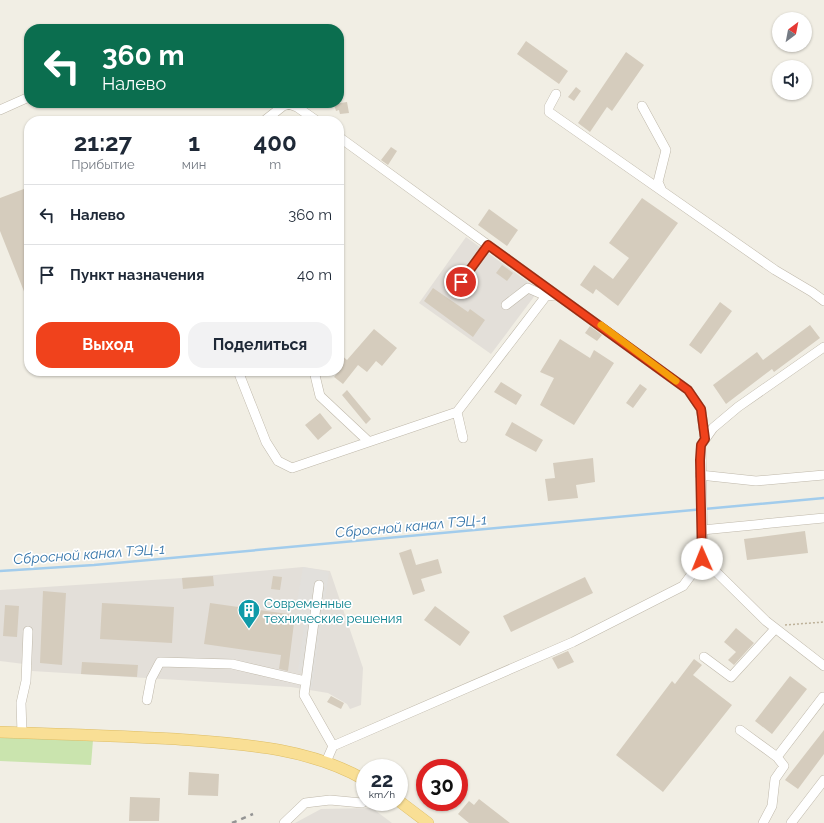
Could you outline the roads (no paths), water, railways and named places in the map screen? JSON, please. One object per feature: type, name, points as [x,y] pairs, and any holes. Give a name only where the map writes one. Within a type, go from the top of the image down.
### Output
[{"type":"main road","points":[[0,732],[120,736],[239,743],[301,755],[326,762],[356,776]]},
{"type":"main road","points":[[408,808],[428,823]]},
{"type":"street","points":[[556,94],[549,107],[549,112],[775,270],[824,301]]},
{"type":"street","points":[[0,110],[24,99]]},
{"type":"street","points":[[642,106],[666,150],[658,182],[662,191]]},
{"type":"street","points":[[270,116],[280,108]]},
{"type":"street","points":[[298,108],[310,116]]},
{"type":"street","points":[[344,141],[688,390],[701,409],[705,439]]},
{"type":"street","points":[[461,282],[488,245]]},
{"type":"street","points":[[506,304],[528,288],[546,296],[557,295]]},
{"type":"street","points":[[240,376],[266,442],[278,461],[292,468],[457,412],[546,296]]},
{"type":"street","points":[[326,762],[333,746],[573,642],[683,586],[702,559],[700,495],[701,445],[713,428],[738,407],[824,348]]},
{"type":"street","points":[[315,376],[320,396],[368,441]]},
{"type":"street","points":[[457,412],[463,438]]},
{"type":"street","points":[[700,475],[756,481],[824,475]]},
{"type":"street","points":[[702,526],[824,518]]},
{"type":"street","points":[[702,559],[773,627],[824,666]]},
{"type":"street","points":[[319,585],[304,695],[333,746]]},
{"type":"street","points":[[704,658],[731,677],[773,627]]},
{"type":"street","points":[[22,733],[21,703],[26,681],[28,631]]},
{"type":"street","points":[[147,700],[151,679],[160,662],[232,664],[305,681]]},
{"type":"street","points":[[776,757],[823,697]]},
{"type":"street","points":[[740,730],[776,757],[784,766],[775,778],[772,806],[763,823]]},
{"type":"street","points":[[792,823],[824,780]]},
{"type":"street","points":[[284,823],[305,803],[330,800],[356,802]]},
{"type":"waterway","name":"Сбросной канал ТЭЦ-1","points":[[0,571],[94,565],[824,498]]},
{"type":"railway","points":[[232,823],[253,814]]},
{"type":"place","name":"Современные технические решения","points":[[249,630]]}]
